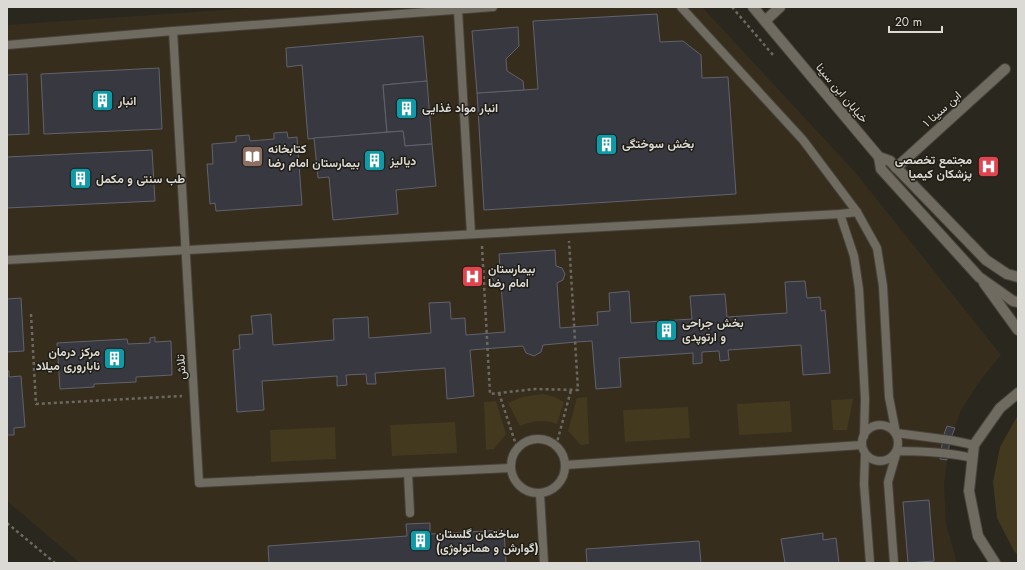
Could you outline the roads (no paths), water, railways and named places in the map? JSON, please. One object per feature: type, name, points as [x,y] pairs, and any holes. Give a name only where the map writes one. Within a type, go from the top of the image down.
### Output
[{"type":"main road","name":"خیابان ابن سینا","points":[[753,7],[879,157],[890,161],[986,260],[1007,274],[1018,277]]},
{"type":"main road","points":[[764,21],[780,7]]},
{"type":"main road","name":"ابن سینا ۱","points":[[896,168],[1005,69]]},
{"type":"main road","points":[[879,157],[881,169],[979,277],[1018,330]]},
{"type":"main road","points":[[979,277],[1013,301],[1018,302]]},
{"type":"main road","points":[[995,563],[978,536],[970,499],[969,491],[974,445],[1000,408],[1018,392]]},
{"type":"lane","points":[[7,45],[493,7]]},
{"type":"lane","points":[[681,7],[803,140],[858,212],[877,248],[883,286],[889,397],[899,442],[888,482],[894,563]]},
{"type":"lane","points":[[458,10],[471,234]]},
{"type":"lane","name":"تلاش","points":[[173,31],[199,483],[408,473]]},
{"type":"lane","points":[[7,260],[858,212]]},
{"type":"lane","points":[[840,214],[854,256],[859,289],[865,399],[864,436],[862,445],[866,454],[873,460],[882,462],[891,458],[897,451],[948,453],[973,458]]},
{"type":"lane","points":[[864,436],[870,428],[878,425],[888,426],[896,433],[950,440],[974,445]]},
{"type":"lane","points":[[536,439],[544,439],[556,446],[564,457],[566,465],[565,472],[559,485],[540,494],[533,493],[520,487],[512,475],[510,468],[513,454],[517,448],[523,443],[536,439]]},
{"type":"lane","points":[[566,465],[862,445]]},
{"type":"lane","points":[[866,454],[864,484],[870,563]]},
{"type":"lane","points":[[410,513],[408,473],[510,468]]},
{"type":"lane","points":[[540,494],[544,563]]},
{"type":"place","name":"انبار","points":[[102,101]]},
{"type":"place","name":"انبار مواد غذایی","points":[[407,108]]},
{"type":"place","name":"بخش سوختگی","points":[[606,144]]},
{"type":"place","name":"کتابخانه بیمارستان امام رضا","points":[[253,156]]},
{"type":"place","name":"دیالیز","points":[[375,161]]},
{"type":"place","name":"مجتمع تخصصی پزشکان کیمیا","points":[[988,167]]},
{"type":"place","name":"طب سنتی و مکمل","points":[[80,179]]},
{"type":"place","name":"بیمارستان امام رضا","points":[[472,276]]},
{"type":"place","name":"بخش جراحی و ارتوپدی","points":[[666,330]]},
{"type":"place","name":"مرکز درمان ناباروری میلاد","points":[[115,359]]},
{"type":"place","name":"ساختمان گلستان (گوارش و هماتولوژی)","points":[[421,541]]}]
